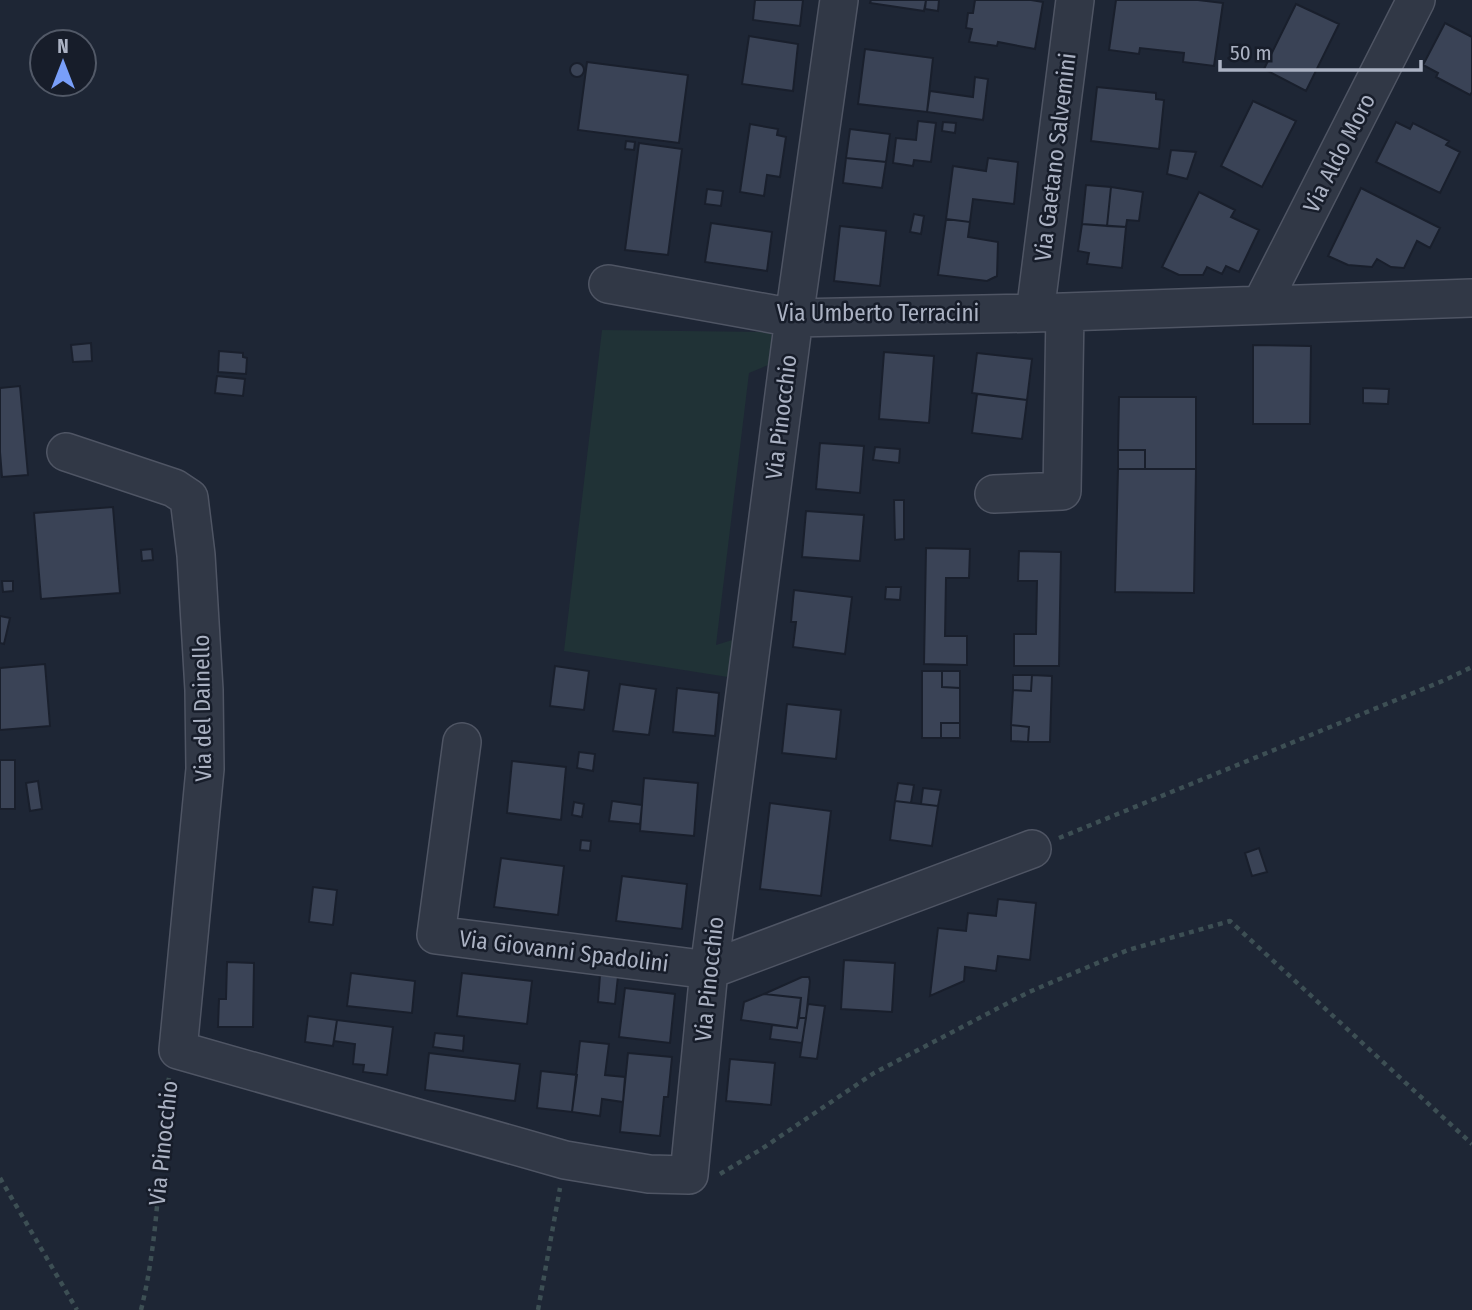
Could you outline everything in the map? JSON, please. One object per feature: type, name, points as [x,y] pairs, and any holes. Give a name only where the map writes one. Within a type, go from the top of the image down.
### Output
[{"type":"street","name":"Via Pinocchio","points":[[178,1050],[565,1160],[649,1174],[689,1175],[709,970],[794,317],[839,0]]},
{"type":"street","name":"Via Gaetano Salvemini","points":[[1050,313],[1075,0]]},
{"type":"street","name":"Via Aldo Moro","points":[[1261,305],[1416,0]]},
{"type":"street","name":"Via Umberto Terracini","points":[[608,284],[794,317],[1050,313],[1472,298]]},
{"type":"street","points":[[994,494],[1062,491],[1050,313]]},
{"type":"street","name":"Via del Dainello","points":[[66,452],[174,488],[189,498],[196,555],[204,677],[205,769],[178,1050]]},
{"type":"street","name":"Via Giovanni Spadolini","points":[[462,742],[436,934],[709,970],[1032,849]]},
{"type":"path","points":[[1032,849],[1472,667]]},
{"type":"path","points":[[689,1175],[721,1174],[874,1073],[1029,992],[1128,950],[1230,921],[1472,1144]]},
{"type":"path","name":"Via Pinocchio","points":[[141,1310],[154,1237],[165,1098],[178,1050]]},
{"type":"path","points":[[538,1310],[565,1160]]},
{"type":"path","points":[[0,1178],[77,1310]]},
{"type":"shaded area","points":[[602,330],[771,332],[773,363],[749,373],[716,645],[739,638],[734,678],[564,651]]},
{"type":"building","points":[[755,0],[803,0],[800,26],[753,20]]},
{"type":"building","points":[[871,0],[926,0],[924,11],[870,3]]},
{"type":"building","points":[[926,0],[939,0],[938,11],[925,9]]},
{"type":"building","points":[[975,0],[1043,2],[1035,49],[998,42],[997,46],[969,42],[972,29],[966,28],[968,13],[973,13]]},
{"type":"building","points":[[1116,0],[1198,0],[1223,3],[1214,66],[1183,62],[1184,53],[1140,48],[1139,54],[1109,50]]},
{"type":"building","points":[[1296,4],[1339,24],[1306,91],[1264,69]]},
{"type":"building","points":[[1445,23],[1472,37],[1470,95],[1436,77],[1438,73],[1423,65]]},
{"type":"building","points":[[749,36],[798,44],[793,91],[742,84]]},
{"type":"building","points":[[865,49],[933,58],[927,112],[858,104]]},
{"type":"building","points":[[587,62],[688,75],[679,143],[578,130]]},
{"type":"building","points":[[577,63],[582,65],[582,75],[577,77],[572,75],[570,70],[572,65]]},
{"type":"building","points":[[975,77],[988,79],[983,120],[927,112],[930,91],[973,97]]},
{"type":"building","points":[[1097,87],[1156,93],[1156,99],[1164,100],[1159,149],[1091,141]]},
{"type":"building","points":[[1253,101],[1296,121],[1262,187],[1221,166]]},
{"type":"building","points":[[918,121],[936,123],[931,162],[914,160],[913,166],[893,163],[896,138],[916,140]]},
{"type":"building","points":[[943,122],[956,123],[955,133],[942,131]]},
{"type":"building","points":[[1396,122],[1410,129],[1413,123],[1449,141],[1446,145],[1460,152],[1440,193],[1376,162]]},
{"type":"building","points":[[750,124],[778,129],[777,135],[786,137],[780,177],[767,175],[764,196],[740,192]]},
{"type":"building","points":[[850,129],[890,134],[886,162],[846,158]]},
{"type":"building","points":[[626,141],[635,142],[634,150],[625,149]]},
{"type":"building","points":[[639,143],[682,149],[668,255],[625,250]]},
{"type":"building","points":[[1171,150],[1196,152],[1187,179],[1167,174]]},
{"type":"building","points":[[846,158],[886,162],[882,188],[843,183]]},
{"type":"building","points":[[988,158],[1018,162],[1014,204],[973,199],[970,222],[946,219],[953,166],[986,171]]},
{"type":"building","points":[[1086,185],[1111,187],[1107,226],[1082,224]]},
{"type":"building","points":[[1111,187],[1143,192],[1139,221],[1127,220],[1126,227],[1107,226]]},
{"type":"building","points":[[1361,188],[1440,228],[1430,248],[1417,241],[1404,268],[1391,267],[1377,259],[1372,267],[1348,265],[1328,256]]},
{"type":"building","points":[[707,189],[723,191],[721,206],[705,204]]},
{"type":"building","points":[[1199,192],[1235,210],[1231,217],[1259,230],[1239,272],[1226,266],[1222,274],[1207,267],[1203,275],[1179,275],[1162,267]]},
{"type":"building","points":[[914,214],[924,216],[921,234],[910,232]]},
{"type":"building","points":[[946,219],[970,222],[968,237],[998,242],[997,276],[987,281],[938,275]]},
{"type":"building","points":[[711,223],[772,232],[767,271],[705,262]]},
{"type":"building","points":[[1082,224],[1126,227],[1122,268],[1087,264],[1089,253],[1078,251]]},
{"type":"building","points":[[840,226],[886,231],[880,286],[834,281]]},
{"type":"building","points":[[91,343],[92,361],[73,362],[71,345]]},
{"type":"building","points":[[1253,345],[1311,346],[1310,424],[1253,424]]},
{"type":"building","points":[[219,351],[243,353],[243,357],[247,358],[246,374],[218,372]]},
{"type":"building","points":[[884,352],[934,356],[929,423],[879,419]]},
{"type":"building","points":[[977,353],[1032,359],[1027,400],[972,393]]},
{"type":"building","points":[[217,376],[245,379],[243,396],[215,393]]},
{"type":"building","points":[[20,386],[28,475],[2,477],[0,388]]},
{"type":"building","points":[[1363,388],[1389,389],[1388,404],[1363,403]]},
{"type":"building","points":[[977,394],[1027,400],[1022,439],[972,433]]},
{"type":"building","points":[[1119,397],[1196,397],[1196,469],[1145,469],[1145,450],[1118,450]]},
{"type":"building","points":[[820,443],[864,446],[860,493],[816,489]]},
{"type":"building","points":[[875,447],[900,449],[899,463],[873,460]]},
{"type":"building","points":[[1118,450],[1145,450],[1145,469],[1118,469]]},
{"type":"building","points":[[1118,469],[1196,469],[1194,593],[1115,592]]},
{"type":"building","points":[[894,500],[904,500],[904,539],[895,540]]},
{"type":"building","points":[[113,507],[120,593],[41,599],[34,513]]},
{"type":"building","points":[[806,511],[864,515],[860,561],[802,557]]},
{"type":"building","points":[[926,548],[970,549],[969,578],[946,578],[945,636],[967,636],[967,665],[924,664]]},
{"type":"building","points":[[152,549],[153,560],[142,561],[141,550]]},
{"type":"building","points":[[1019,551],[1061,552],[1059,666],[1014,666],[1014,634],[1036,634],[1037,581],[1018,581]]},
{"type":"building","points":[[2,581],[13,581],[13,591],[3,592]]},
{"type":"building","points":[[886,587],[901,587],[900,600],[885,599]]},
{"type":"building","points":[[794,590],[852,597],[845,654],[793,647],[796,622],[791,622]]},
{"type":"building","points":[[0,616],[10,618],[4,644],[0,643]]},
{"type":"building","points":[[45,664],[50,726],[0,730],[0,668]]},
{"type":"building","points":[[555,666],[589,671],[584,710],[550,706]]},
{"type":"building","points":[[922,671],[942,671],[942,687],[960,688],[960,723],[941,723],[941,738],[922,738]]},
{"type":"building","points":[[942,671],[960,671],[960,688],[942,687]]},
{"type":"building","points":[[1013,675],[1032,675],[1031,691],[1013,690]]},
{"type":"building","points":[[1032,675],[1052,676],[1050,742],[1028,742],[1029,727],[1011,725],[1013,690],[1031,691]]},
{"type":"building","points":[[620,684],[656,689],[649,735],[613,731]]},
{"type":"building","points":[[677,688],[719,693],[715,736],[673,732]]},
{"type":"building","points":[[787,704],[841,710],[836,759],[782,753]]},
{"type":"building","points":[[941,723],[960,723],[960,738],[941,738]]},
{"type":"building","points":[[1011,725],[1029,727],[1028,742],[1011,741]]},
{"type":"building","points":[[579,752],[595,754],[593,771],[577,768]]},
{"type":"building","points":[[0,760],[15,760],[15,809],[0,809]]},
{"type":"building","points":[[512,761],[566,767],[561,820],[507,813]]},
{"type":"building","points":[[644,778],[698,783],[694,836],[640,831]]},
{"type":"building","points":[[38,781],[42,809],[30,811],[26,783]]},
{"type":"building","points":[[898,783],[914,785],[911,803],[895,801]]},
{"type":"building","points":[[923,788],[941,790],[938,806],[921,804]]},
{"type":"building","points":[[612,801],[642,805],[640,824],[609,821]]},
{"type":"building","points":[[895,801],[938,806],[932,846],[890,840]]},
{"type":"building","points":[[574,802],[584,804],[582,817],[572,815]]},
{"type":"building","points":[[770,803],[831,811],[821,896],[760,889]]},
{"type":"building","points":[[581,840],[591,841],[590,851],[580,850]]},
{"type":"building","points":[[1259,848],[1267,872],[1252,876],[1245,853]]},
{"type":"building","points":[[501,858],[564,866],[558,915],[494,907]]},
{"type":"building","points":[[622,876],[687,884],[682,929],[616,921]]},
{"type":"building","points":[[313,887],[337,890],[333,925],[309,922]]},
{"type":"building","points":[[998,899],[1036,903],[1030,960],[998,956],[996,971],[965,967],[964,981],[930,996],[938,928],[966,931],[968,913],[996,916]]},
{"type":"building","points":[[844,960],[895,963],[892,1012],[841,1009]]},
{"type":"building","points":[[227,962],[254,963],[253,1027],[218,1027],[219,999],[226,999]]},
{"type":"building","points":[[351,973],[415,981],[412,1013],[347,1006]]},
{"type":"building","points":[[462,973],[532,981],[527,1024],[457,1016]]},
{"type":"building","points":[[600,975],[618,976],[615,1004],[598,1002]]},
{"type":"building","points":[[802,977],[809,977],[810,981],[806,1018],[799,1018],[801,998],[764,994]]},
{"type":"building","points":[[625,988],[675,994],[670,1043],[619,1037]]},
{"type":"building","points":[[764,994],[801,998],[797,1028],[741,1020],[744,1002]]},
{"type":"building","points":[[808,1004],[825,1006],[817,1059],[800,1057]]},
{"type":"building","points":[[308,1016],[337,1020],[333,1046],[305,1042]]},
{"type":"building","points":[[799,1018],[806,1018],[802,1043],[770,1039],[772,1025],[797,1028]]},
{"type":"building","points":[[337,1020],[393,1027],[387,1075],[363,1072],[364,1065],[353,1064],[355,1044],[334,1041]]},
{"type":"building","points":[[435,1033],[464,1036],[463,1051],[433,1047]]},
{"type":"building","points":[[580,1041],[609,1044],[605,1075],[625,1077],[623,1102],[602,1099],[600,1116],[572,1112]]},
{"type":"building","points":[[429,1053],[520,1064],[515,1101],[425,1090]]},
{"type":"building","points":[[628,1053],[672,1057],[660,1136],[620,1132]]},
{"type":"building","points":[[730,1059],[775,1063],[771,1105],[726,1101]]},
{"type":"building","points":[[541,1071],[577,1075],[572,1112],[537,1108]]}]
